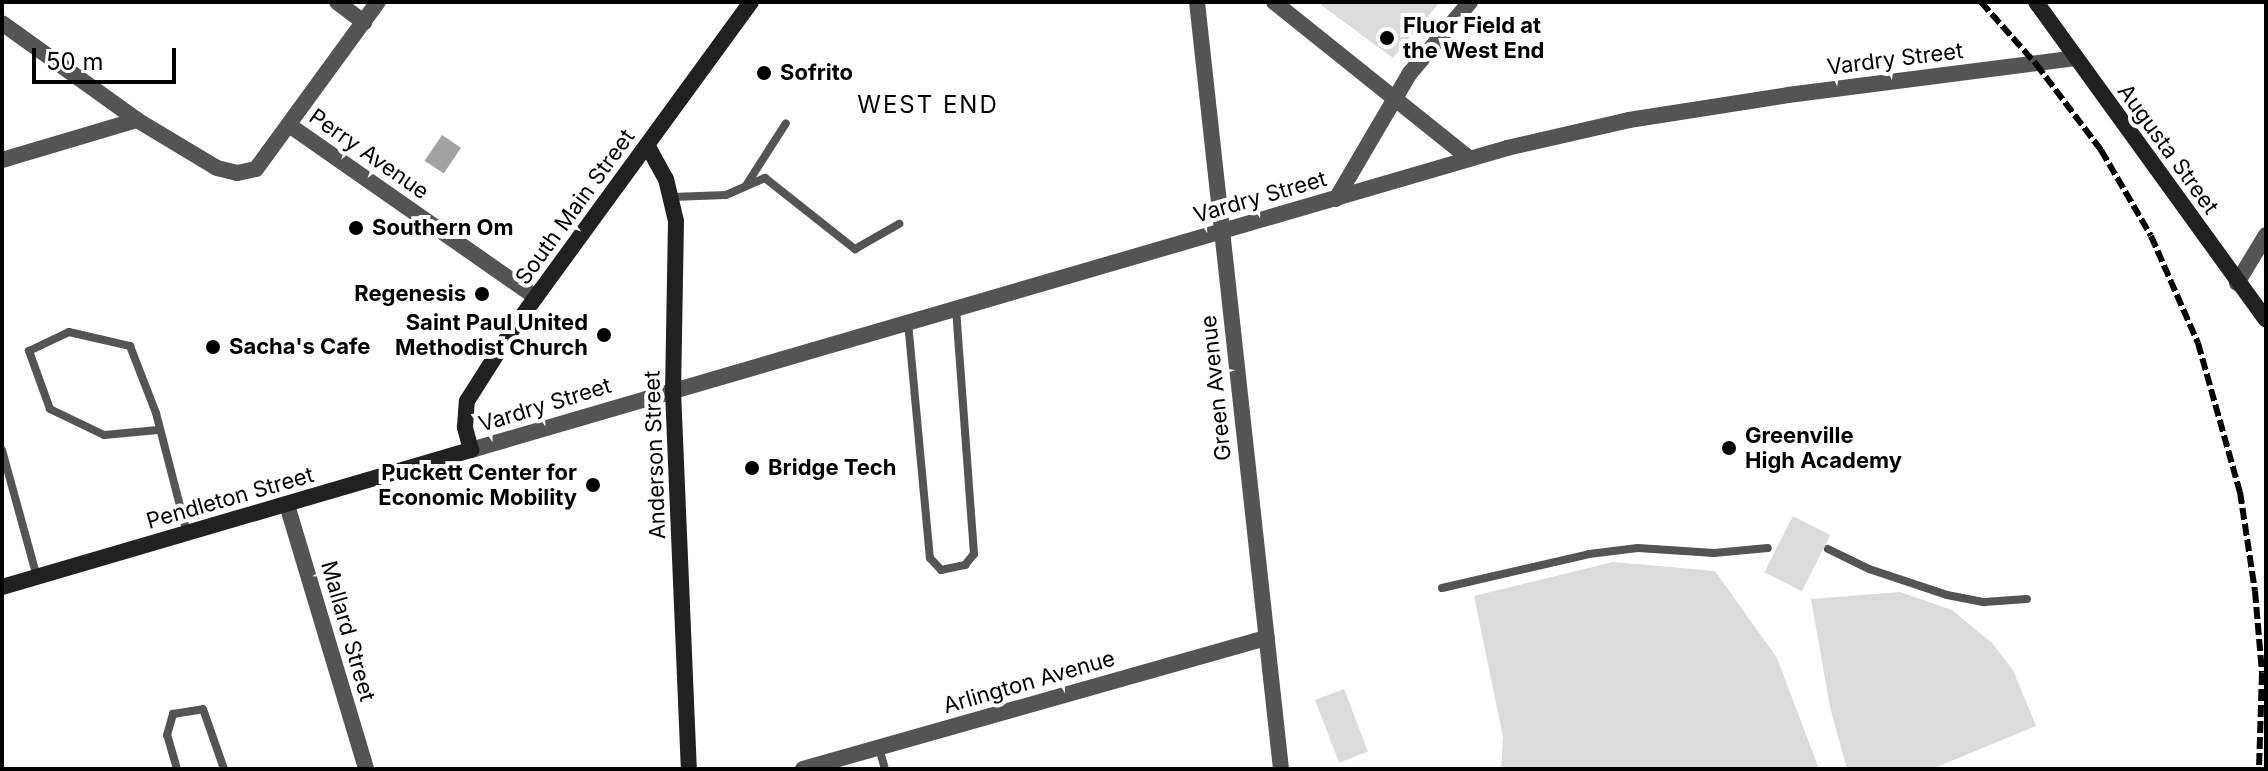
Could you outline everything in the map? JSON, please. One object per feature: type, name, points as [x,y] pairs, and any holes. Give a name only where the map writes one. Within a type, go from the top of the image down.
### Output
[{"type":"main road","name":"South Main Street","points":[[471,450],[465,427],[467,401],[536,297],[751,2]]},
{"type":"main road","name":"Augusta Street","points":[[2036,2],[2266,320]]},
{"type":"main road","name":"Anderson Street","points":[[647,145],[672,197],[673,391],[689,769]]},
{"type":"main road","name":"Pendleton Street","points":[[2,587],[471,450]]},
{"type":"street","points":[[337,2],[364,22]]},
{"type":"street","points":[[289,125],[378,2]]},
{"type":"street","name":"Green Avenue","points":[[1197,2],[1281,769]]},
{"type":"street","points":[[1274,2],[1397,96],[1469,158]]},
{"type":"street","points":[[1336,199],[1410,73],[1470,2]]},
{"type":"street","name":"Perry Avenue","points":[[2,23],[137,120],[217,168],[237,173],[256,169],[289,125],[536,297]]},
{"type":"street","name":"Vardry Street","points":[[471,450],[1469,158],[1629,120],[2076,58]]},
{"type":"street","points":[[2,160],[137,120]]},
{"type":"street","points":[[2237,283],[2266,235]]},
{"type":"street","name":"Mallard Street","points":[[287,505],[366,769]]},
{"type":"street","name":"Arlington Avenue","points":[[803,769],[1267,638]]},
{"type":"lane","points":[[747,184],[786,123]]},
{"type":"lane","points":[[672,197],[726,195],[765,178],[855,249],[899,224]]},
{"type":"lane","points":[[908,322],[930,558],[941,570],[965,565],[974,554],[956,308]]},
{"type":"lane","points":[[158,430],[104,435],[50,409],[29,351],[69,332],[130,346],[158,430],[187,534]]},
{"type":"lane","points":[[2,450],[37,577]]},
{"type":"lane","points":[[1442,588],[1601,552],[1768,548]]},
{"type":"lane","points":[[1828,549],[1869,569],[1947,595],[1984,602],[2027,599]]},
{"type":"lane","points":[[177,769],[167,735],[173,714],[203,709],[224,769]]},
{"type":"lane","points":[[879,748],[885,769]]},
{"type":"shaded area","name":"Fluor Field at the West End","points":[[1317,2],[1440,2],[1393,58]]},
{"type":"shaded area","points":[[442,135],[461,148],[444,174],[425,161]]},
{"type":"shaded area","points":[[1793,516],[1830,535],[1802,591],[1764,572]]},
{"type":"shaded area","points":[[1613,562],[1715,571],[1777,658],[1819,769],[1501,769],[1503,737],[1474,596]]},
{"type":"shaded area","points":[[1900,592],[1952,610],[1992,643],[2013,670],[2036,726],[1932,769],[1847,769],[1830,707],[1811,599]]},
{"type":"shaded area","points":[[1344,689],[1368,752],[1339,763],[1315,700]]},
{"type":"railway","points":[[1981,2],[2036,64],[2101,150],[2151,236],[2198,343],[2240,492],[2255,591],[2262,673],[2259,769]]},
{"type":"place","name":"Fluor Field at the West End","points":[[1387,38]]},
{"type":"place","name":"Sofrito","points":[[764,73]]},
{"type":"place","name":"Southern Om","points":[[356,228]]},
{"type":"place","name":"Regenesis","points":[[482,294]]},
{"type":"place","name":"Saint Paul United Methodist Church","points":[[604,335]]},
{"type":"place","name":"Sacha's Cafe","points":[[213,347]]},
{"type":"place","name":"Greenville High Academy","points":[[1729,448]]},
{"type":"place","name":"Bridge Tech","points":[[752,468]]},
{"type":"place","name":"Puckett Center for Economic Mobility","points":[[593,485]]},
{"type":"district","name":"WEST END","points":[[928,105]]}]
